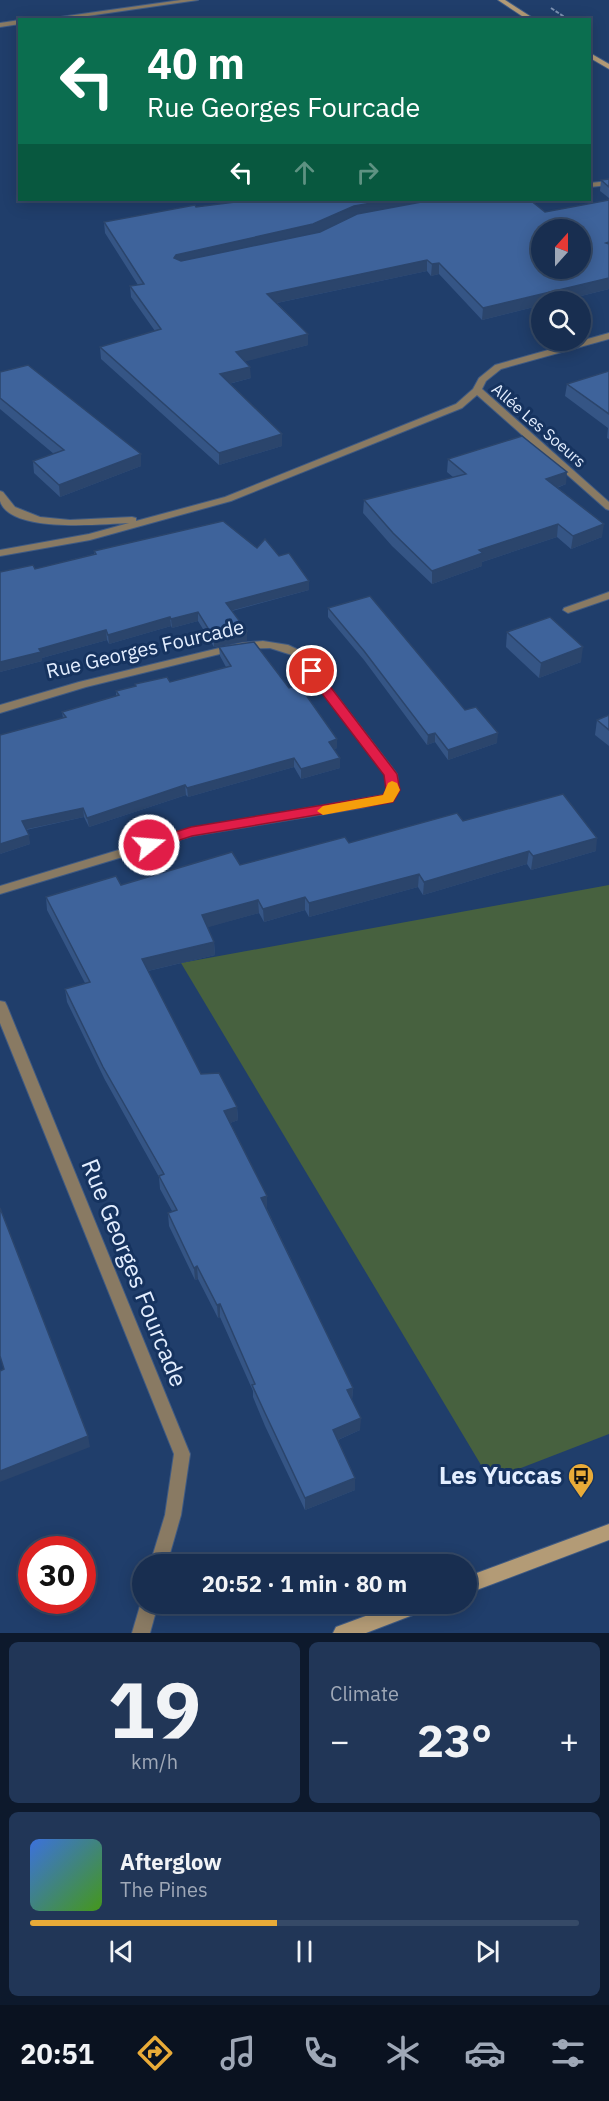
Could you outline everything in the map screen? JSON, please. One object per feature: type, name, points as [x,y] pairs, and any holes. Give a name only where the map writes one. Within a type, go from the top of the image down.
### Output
[{"type":"main road","points":[[501,0],[529,18]]},
{"type":"main road","points":[[591,56],[609,67]]},
{"type":"main road","points":[[477,1582],[609,1532]]},
{"type":"main road","points":[[342,1633],[393,1614]]},
{"type":"street","points":[[57,18],[195,0]]},
{"type":"street","points":[[0,25],[18,22]]},
{"type":"street","points":[[591,185],[609,183]]},
{"type":"street","points":[[0,553],[90,537],[228,499],[459,406],[477,390],[482,380],[498,367],[609,336]]},
{"type":"street","name":"Allée Les Soeurs","points":[[477,390],[609,507]]},
{"type":"street","points":[[0,494],[10,508],[26,516],[52,522],[151,520]]},
{"type":"street","points":[[568,609],[609,596]]},
{"type":"street","name":"Rue Georges Fourcade","points":[[0,709],[83,684],[240,646],[266,644],[287,647],[299,654],[391,774],[393,790],[388,798],[361,804],[191,832],[0,890]]},
{"type":"street","name":"Rue Georges Fourcade","points":[[0,1006],[182,1454],[173,1515],[162,1554]]},
{"type":"street","points":[[141,1633],[146,1614]]},
{"type":"green space","points":[[609,885],[609,1434],[490,1480],[181,963]]},
{"type":"building","points":[[609,179],[609,187],[601,180]]},
{"type":"building","points":[[609,200],[609,242],[606,243],[609,244],[609,278],[554,291],[531,291],[531,297],[483,308],[439,263],[432,264],[427,260],[267,294],[308,334],[236,352],[250,367],[220,374],[282,434],[219,453],[100,347],[161,329],[130,286],[144,284],[104,222],[195,205],[196,207],[243,201],[384,201],[354,206],[313,224],[176,255],[174,258],[181,261],[320,232],[357,214],[427,201],[531,201],[545,212]]},
{"type":"building","points":[[28,365],[141,454],[59,485],[33,461],[64,450],[0,398],[0,372]]},
{"type":"building","points":[[609,371],[609,414],[567,384]]},
{"type":"building","points":[[522,436],[567,472],[546,479],[604,524],[573,536],[558,524],[479,550],[483,553],[432,571],[393,533],[364,500],[466,474],[448,459]]},
{"type":"building","points":[[223,521],[257,548],[265,539],[279,556],[289,553],[309,581],[226,603],[247,631],[214,638],[198,612],[171,619],[170,617],[108,635],[106,630],[39,649],[41,652],[0,662],[0,572],[33,565],[35,569],[96,554],[94,551]]},
{"type":"building","points":[[370,596],[465,710],[476,707],[498,733],[448,750],[435,733],[428,735],[328,608]]},
{"type":"building","points":[[550,617],[583,647],[541,663],[507,632]]},
{"type":"building","points":[[254,642],[289,688],[299,685],[337,739],[329,742],[340,758],[301,769],[294,758],[187,788],[185,785],[87,818],[83,808],[22,821],[29,835],[0,844],[0,735],[66,717],[62,712],[119,695],[116,691],[136,686],[135,684],[167,677],[170,682],[231,666],[219,647]]},
{"type":"building","points":[[609,715],[609,730],[597,720]]},
{"type":"building","points":[[563,794],[597,838],[533,856],[529,851],[424,882],[419,874],[309,903],[305,897],[263,909],[258,900],[202,915],[214,942],[142,959],[201,1074],[219,1073],[237,1107],[224,1111],[267,1196],[261,1198],[353,1388],[347,1390],[361,1418],[333,1430],[355,1478],[305,1498],[252,1385],[255,1384],[220,1304],[217,1305],[197,1266],[194,1268],[168,1213],[177,1210],[159,1176],[164,1174],[103,1067],[65,989],[90,982],[46,897],[116,876],[121,885],[232,852],[240,865],[345,837],[349,843],[457,813],[463,821]]},
{"type":"building","points":[[0,1208],[88,1436],[0,1471],[0,1371],[4,1369],[0,1356]]},
{"type":"slow traffic","points":[[323,811],[388,798],[393,790],[392,786]]},
{"type":"place","name":"Les Yuccas","points":[[581,1499]]},
{"type":"route","points":[[149,845],[191,832],[388,798],[393,790],[391,774],[312,671]]}]
